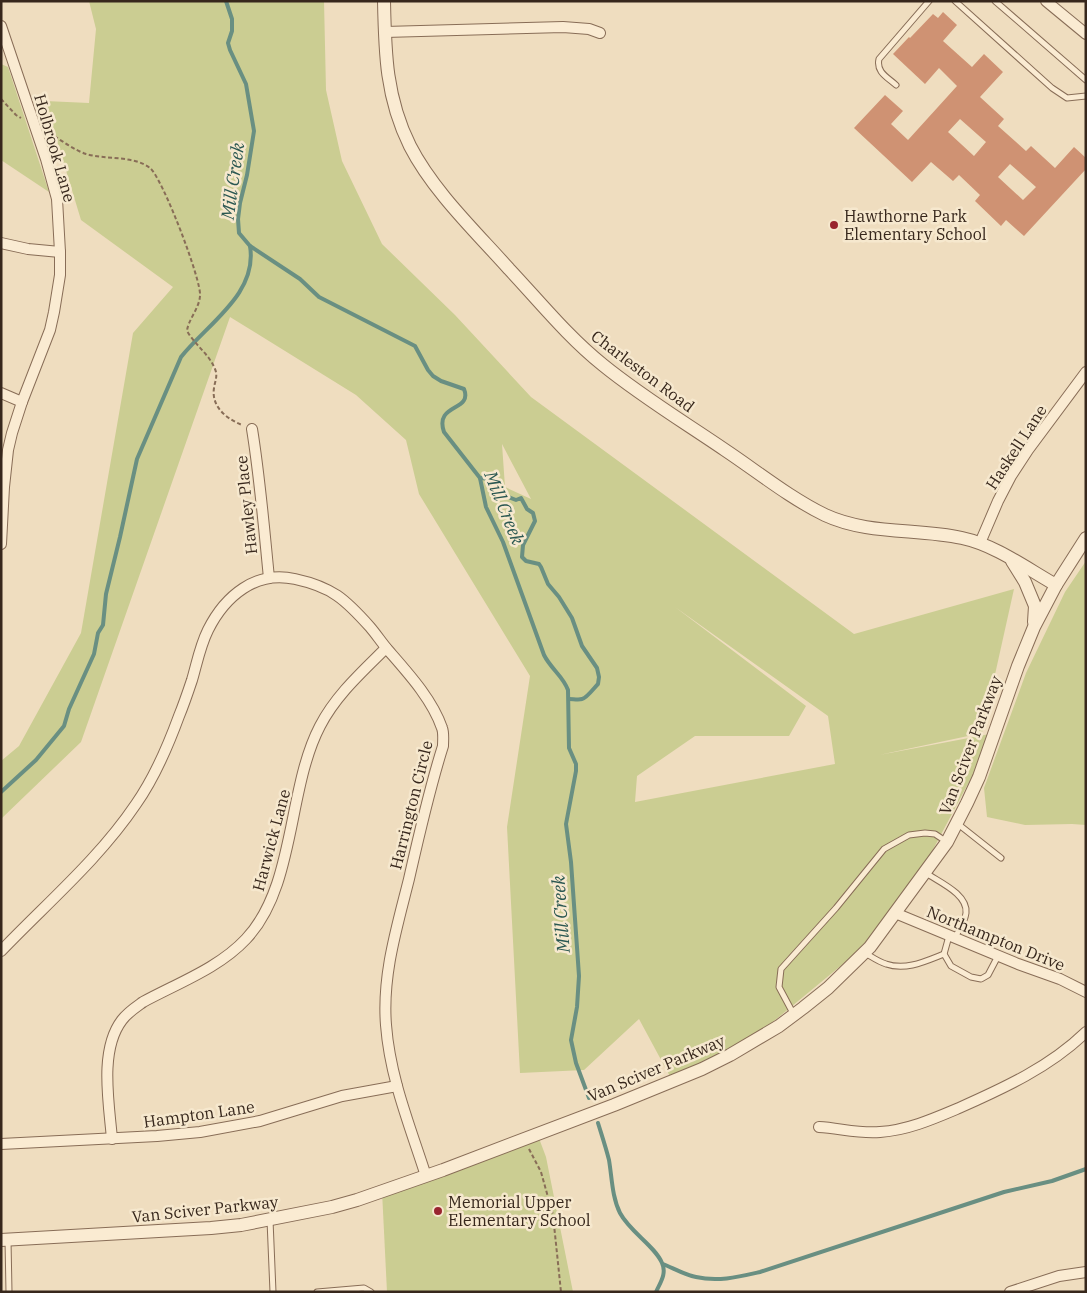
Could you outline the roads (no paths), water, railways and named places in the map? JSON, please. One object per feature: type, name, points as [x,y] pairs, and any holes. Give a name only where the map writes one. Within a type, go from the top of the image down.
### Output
[{"type":"street","name":"Charleston Road","points":[[384,1],[386,61],[389,83],[401,125],[420,164],[492,252],[554,318],[597,360],[642,394],[807,505],[827,516],[869,528],[922,531],[980,543],[1056,585]]},
{"type":"street","points":[[1046,1],[1086,34]]},
{"type":"street","name":"Holbrook Lane","points":[[1,26],[46,159],[57,199],[60,252],[60,275],[50,330],[22,402],[8,450],[1,544]]},
{"type":"street","points":[[385,32],[563,26],[589,29],[600,33]]},
{"type":"street","points":[[1,243],[28,250],[60,252]]},
{"type":"street","name":"Haskell Lane","points":[[980,543],[995,506],[1011,476],[1086,372]]},
{"type":"street","points":[[1,393],[22,402]]},
{"type":"street","name":"Hawley Place","points":[[252,429],[261,486],[263,529],[269,578]]},
{"type":"street","name":"Van Sciver Parkway","points":[[4,1240],[211,1228],[270,1220],[349,1203],[622,1102],[702,1069],[779,1026],[828,988],[864,953],[926,873],[947,842],[958,824],[979,777],[1018,666],[1034,627],[1056,585],[1086,538]]},
{"type":"street","points":[[1011,559],[1025,582],[1035,606],[1034,627]]},
{"type":"street","name":"Harrington Circle","points":[[1,951],[98,852],[136,804],[165,752],[202,646],[217,615],[237,593],[251,584],[280,576],[321,586],[335,593],[348,603],[386,648],[427,700],[443,729],[443,746],[399,918],[388,972],[385,1009],[391,1064],[426,1176]]},
{"type":"street","name":"Harwick Lane","points":[[112,1139],[107,1073],[115,1031],[131,1010],[222,960],[236,950],[258,924],[273,897],[304,774],[320,726],[346,688],[386,648]]},
{"type":"street","name":"Northampton Drive","points":[[895,913],[998,956],[1060,979],[1086,992]]},
{"type":"street","points":[[819,1126],[873,1132],[921,1124],[993,1093],[1060,1055],[1086,1032]]},
{"type":"street","name":"Hampton Lane","points":[[1,1144],[164,1136],[220,1129],[260,1121],[342,1096],[397,1086]]},
{"type":"street","points":[[1010,1292],[1059,1276],[1086,1272]]},
{"type":"lane","points":[[896,85],[882,73],[878,66],[879,58],[929,1]]},
{"type":"lane","points":[[955,1],[1052,88],[1067,98],[1086,96]]},
{"type":"lane","points":[[995,1],[1086,80]]},
{"type":"lane","points":[[958,824],[1001,858]]},
{"type":"lane","points":[[794,1015],[779,987],[781,968],[836,908],[884,849],[910,835],[925,833],[935,834],[947,842]]},
{"type":"lane","points":[[864,953],[886,964],[900,967],[921,963],[944,954],[952,937],[963,923],[966,912],[964,902],[957,894],[926,873]]},
{"type":"lane","points":[[944,954],[951,966],[971,977],[981,979],[988,975],[998,956]]},
{"type":"lane","points":[[270,1220],[273,1292]]},
{"type":"lane","points":[[4,1240],[9,1292]]},
{"type":"lane","points":[[317,1292],[364,1288],[371,1292]]},
{"type":"waterway","name":"Mill Creek","points":[[226,1],[232,19],[232,31],[228,43],[246,84],[254,131],[247,175],[240,203],[239,233],[250,246],[300,279],[319,297],[415,346],[433,376],[441,381],[464,389],[465,396],[463,401],[444,416],[442,423],[444,432],[480,478],[486,507],[503,542],[544,655],[568,690],[569,748],[576,764],[576,771],[566,824],[571,862],[579,976],[577,1007],[571,1040],[576,1063],[589,1098]]},
{"type":"waterway","points":[[1,792],[36,760],[64,726],[69,709],[94,654],[98,633],[103,625],[106,594],[137,459],[181,357],[239,294],[246,279],[250,263],[250,246]]},
{"type":"waterway","points":[[480,478],[492,479],[498,493],[516,500],[521,498],[527,509],[533,513],[535,521],[523,545],[522,557],[526,561],[539,564],[548,584],[572,618],[582,646],[597,668],[598,684],[590,693],[582,699],[569,699]]},
{"type":"waterway","name":"Mill Creek","points":[[598,1123],[609,1160],[617,1207],[624,1220],[654,1251],[662,1263],[664,1271],[656,1292]]},
{"type":"waterway","points":[[663,1264],[688,1275],[712,1279],[752,1274],[1004,1192],[1052,1181],[1086,1169]]},
{"type":"place","name":"Hawthorne Park Elementary School","points":[[834,225]]},
{"type":"place","name":"Memorial Upper Elementary School","points":[[438,1211]]}]
